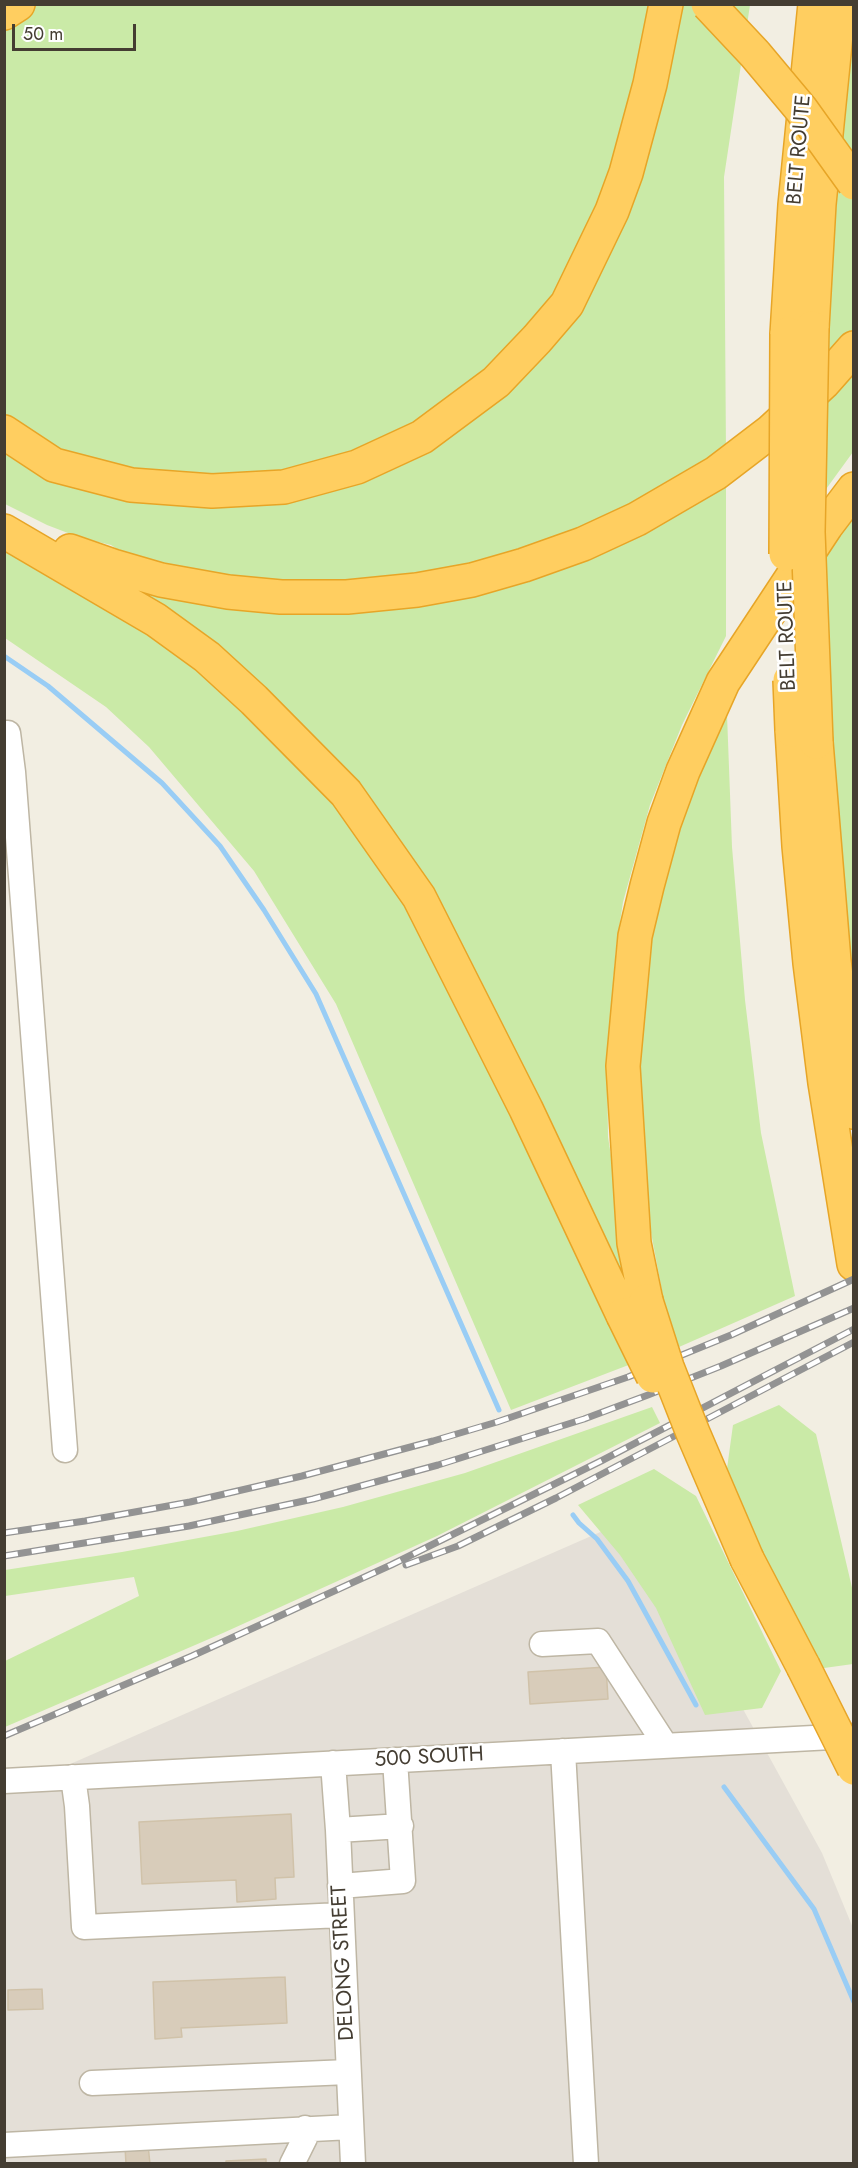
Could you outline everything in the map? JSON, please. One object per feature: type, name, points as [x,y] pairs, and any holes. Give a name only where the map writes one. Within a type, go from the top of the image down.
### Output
[{"type":"highway","points":[[4,13],[18,4]]},
{"type":"highway","points":[[4,432],[54,465],[131,484],[212,491],[284,487],[357,467],[422,437],[496,382],[567,304],[612,211],[626,173],[650,84],[666,4]]},
{"type":"highway","points":[[708,4],[736,32],[801,109],[854,183]]},
{"type":"highway","name":"BELT ROUTE","points":[[815,4],[796,194],[808,532],[804,736],[799,846],[810,963],[825,1083],[854,1264]]},
{"type":"highway","name":"BELT ROUTE","points":[[800,331],[819,204],[839,4]]},
{"type":"highway","points":[[4,525],[113,566],[161,580],[228,592],[281,597],[347,597],[417,590],[472,580],[583,544],[638,519],[716,473],[771,431],[823,383],[854,348]]},
{"type":"highway","points":[[634,1308],[634,1243],[623,1066],[635,936],[646,886],[664,823],[683,771],[723,682],[826,526],[854,489]]},
{"type":"highway","points":[[4,531],[156,620],[207,657],[254,700],[346,793],[419,897],[526,1109],[667,1367],[747,1559],[854,1768]]},
{"type":"highway","name":"BELT ROUTE","points":[[804,736],[854,1112]]},
{"type":"street","points":[[4,733],[8,733],[13,772],[65,1450]]},
{"type":"street","points":[[542,1644],[598,1641],[666,1746]]},
{"type":"street","name":"500 SOUTH","points":[[4,1781],[854,1736]]},
{"type":"street","points":[[563,1751],[586,2163]]},
{"type":"street","points":[[340,1886],[403,1881],[395,1760]]},
{"type":"street","name":"DELONG STREET","points":[[333,1763],[353,2163]]},
{"type":"street","points":[[73,1777],[77,1806],[84,1927],[342,1915]]},
{"type":"street","points":[[338,1830],[401,1826]]},
{"type":"street","points":[[92,2083],[348,2072]]},
{"type":"street","points":[[4,2145],[351,2127]]},
{"type":"street","points":[[292,2163],[304,2138],[305,2128]]},
{"type":"shaded area","points":[[637,1516],[822,1853],[853,1928],[853,2163],[5,2163],[4,1793]]},
{"type":"green space","points":[[27,4],[654,5],[610,186],[560,289],[519,342],[438,412],[360,452],[254,478],[98,469],[5,424],[5,19]]},
{"type":"green space","points":[[676,5],[750,5],[724,177],[726,453],[629,513],[443,577],[266,588],[129,557],[111,545],[81,538],[47,525],[5,504],[4,450],[56,477],[354,475],[551,335]]},
{"type":"green space","points":[[853,36],[853,335],[826,367],[829,281]]},
{"type":"green space","points":[[853,364],[853,452],[821,496],[823,398]]},
{"type":"green space","points":[[726,478],[726,636],[682,725],[650,805],[623,902],[616,949],[607,1058],[608,1137],[635,1307],[419,879],[139,598],[145,585],[408,604]]},
{"type":"green space","points":[[853,502],[853,1007],[829,704],[825,541]]},
{"type":"green space","points":[[4,544],[191,660],[298,754],[424,928],[639,1361],[511,1410],[336,1004],[254,871],[149,747],[106,707],[5,638]]},
{"type":"green space","points":[[726,688],[732,847],[745,1000],[761,1133],[795,1296],[679,1347],[665,1307],[634,1142],[630,1095],[652,900]]},
{"type":"green space","points":[[779,1405],[816,1434],[853,1592],[853,1664],[817,1669],[725,1483],[733,1425]]},
{"type":"green space","points":[[652,1407],[660,1423],[437,1536],[223,1633],[5,1727],[5,1661],[139,1596],[134,1577],[5,1596],[5,1570],[237,1531],[343,1507],[465,1473]]},
{"type":"green space","points":[[654,1469],[696,1496],[781,1671],[762,1708],[705,1715],[656,1608],[620,1555],[578,1505]]},
{"type":"building","points":[[606,1667],[608,1699],[530,1704],[528,1672]]},
{"type":"building","points":[[291,1814],[294,1877],[275,1878],[276,1899],[237,1902],[236,1880],[142,1884],[139,1822]]},
{"type":"building","points":[[285,1977],[287,2023],[181,2028],[182,2037],[155,2039],[153,1982]]},
{"type":"building","points":[[42,1989],[43,2009],[8,2010],[8,1990]]},
{"type":"building","points":[[148,2145],[150,2164],[126,2164],[125,2147]]},
{"type":"building","points":[[266,2159],[266,2164],[226,2164],[226,2161]]},
{"type":"waterway","points":[[4,656],[48,686],[162,783],[220,846],[264,910],[316,994],[499,1410]]},
{"type":"waterway","points":[[573,1515],[597,1539],[628,1581],[696,1705]]},
{"type":"waterway","points":[[724,1787],[814,1909],[854,2002]]},
{"type":"railway","points":[[4,1533],[190,1502],[302,1476],[497,1422],[628,1377],[731,1335],[854,1279]]},
{"type":"railway","points":[[4,1556],[189,1526],[313,1499],[438,1465],[584,1419],[648,1395],[854,1308]]},
{"type":"railway","points":[[4,1736],[192,1656],[391,1565],[603,1460],[854,1329]]},
{"type":"railway","points":[[406,1565],[458,1546],[556,1498],[854,1342]]}]
